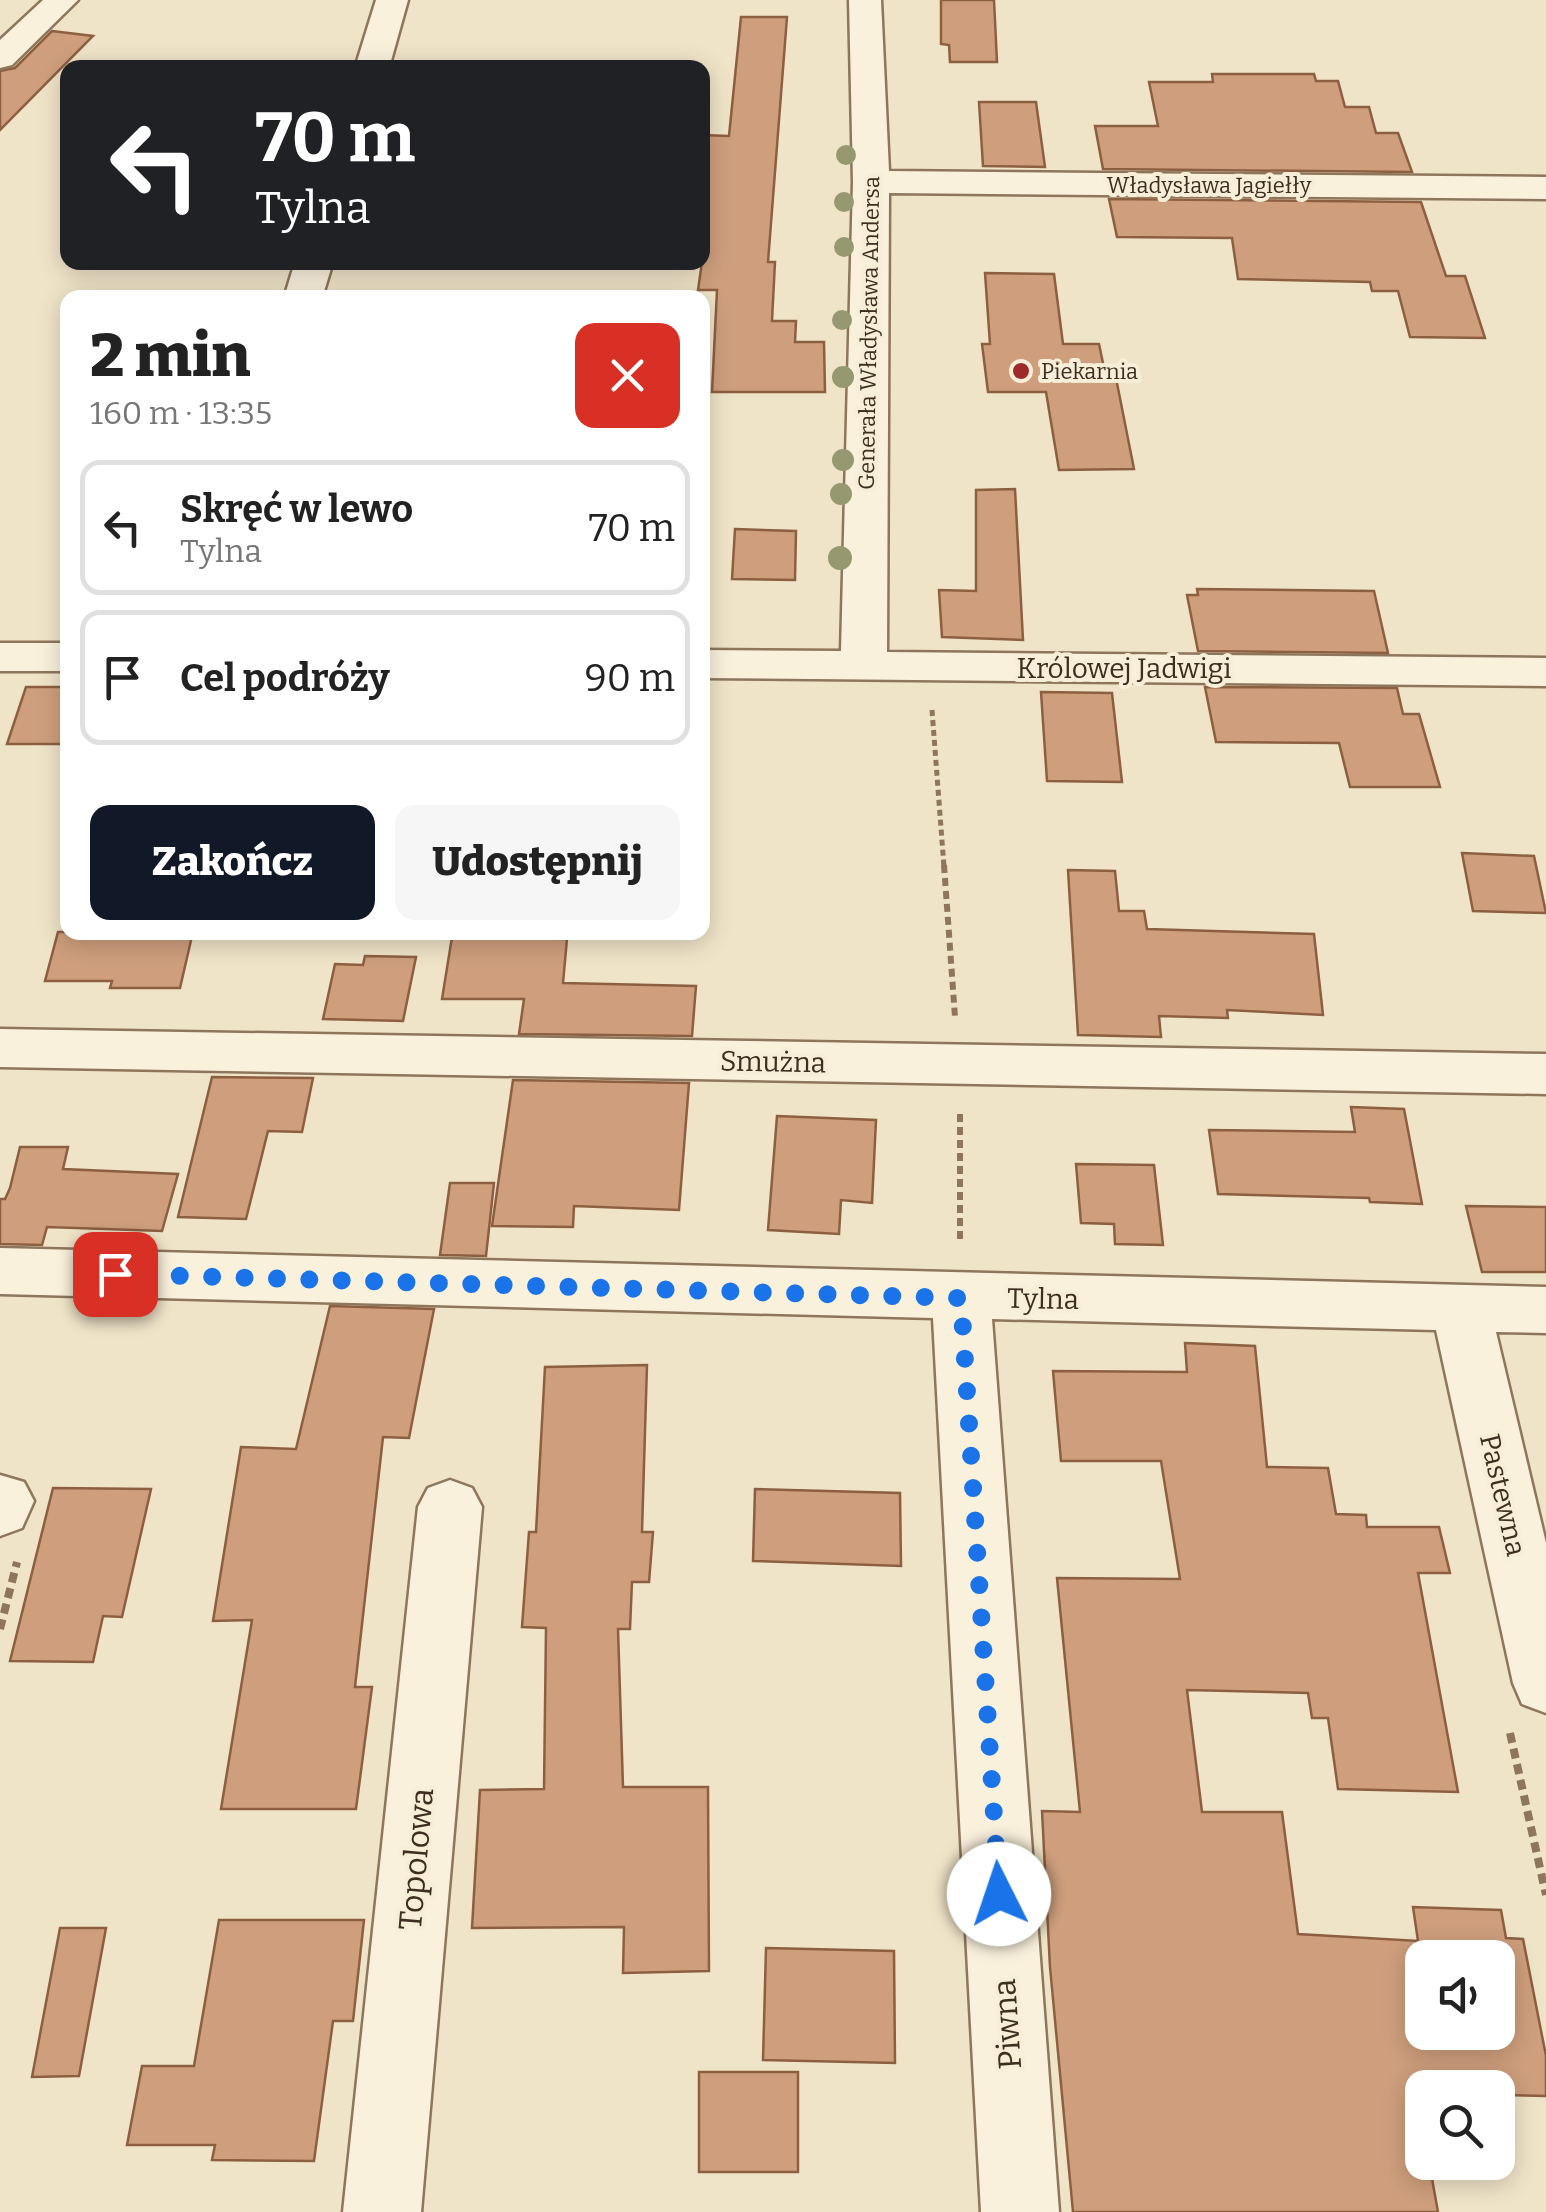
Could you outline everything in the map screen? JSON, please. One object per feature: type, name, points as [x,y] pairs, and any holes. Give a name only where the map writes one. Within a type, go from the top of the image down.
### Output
[{"type":"street","points":[[0,58],[62,0]]},
{"type":"street","points":[[374,60],[392,0]]},
{"type":"street","name":"Generała Władysława Andersa","points":[[864,666],[871,182],[865,0]]},
{"type":"street","name":"Władysława Jagiełły","points":[[871,182],[1546,188]]},
{"type":"street","points":[[0,656],[60,656]]},
{"type":"street","name":"Królowej Jadwigi","points":[[710,664],[1546,672]]},
{"type":"street","name":"Smużna","points":[[0,1048],[1546,1074]]},
{"type":"street","name":"Tylna","points":[[0,1271],[1546,1310]]},
{"type":"street","name":"Piwna","points":[[961,1298],[1020,2212]]},
{"type":"street","name":"Pastewna","points":[[1460,1308],[1546,1683]]},
{"type":"street","name":"Topolowa","points":[[382,2212],[450,1507]]},
{"type":"path","points":[[931,703],[959,1066],[961,1298]]},
{"type":"building","points":[[941,0],[994,0],[997,62],[950,62],[949,45],[941,44]]},
{"type":"building","points":[[741,17],[787,17],[768,262],[775,262],[772,321],[796,321],[795,342],[824,342],[825,392],[712,392],[717,290],[698,290],[701,270],[710,270],[710,135],[729,136]]},
{"type":"building","points":[[52,31],[93,36],[69,60],[60,60],[60,69],[0,130],[0,71],[15,68]]},
{"type":"building","points":[[1212,74],[1314,74],[1316,81],[1338,81],[1345,107],[1369,107],[1376,133],[1398,133],[1412,172],[1103,169],[1095,126],[1158,126],[1149,82],[1213,82]]},
{"type":"building","points":[[979,102],[1036,102],[1045,167],[983,166]]},
{"type":"building","points":[[1109,199],[1421,202],[1446,276],[1465,276],[1485,338],[1410,337],[1398,291],[1372,291],[1370,282],[1238,279],[1232,238],[1117,237]]},
{"type":"building","points":[[985,273],[1054,274],[1063,344],[1099,344],[1104,368],[1114,368],[1134,469],[1059,470],[1046,392],[988,392],[982,344],[990,344]]},
{"type":"building","points":[[1015,489],[1023,640],[942,637],[939,590],[976,591],[976,490]]},
{"type":"building","points":[[735,529],[796,531],[795,580],[732,579]]},
{"type":"building","points":[[1197,589],[1374,591],[1388,653],[1198,651],[1187,595],[1198,595]]},
{"type":"building","points":[[26,687],[60,687],[60,744],[7,744]]},
{"type":"building","points":[[1205,687],[1397,688],[1403,714],[1419,714],[1440,787],[1350,787],[1339,743],[1216,742]]},
{"type":"building","points":[[1041,692],[1112,693],[1122,782],[1047,781]]},
{"type":"building","points":[[1462,853],[1534,856],[1546,913],[1473,911]]},
{"type":"building","points":[[1068,870],[1115,871],[1119,911],[1144,911],[1147,929],[1314,934],[1323,1015],[1227,1010],[1228,1018],[1159,1016],[1161,1037],[1078,1035]]},
{"type":"building","points":[[58,932],[60,940],[191,940],[180,988],[110,988],[112,981],[45,981]]},
{"type":"building","points":[[452,940],[567,940],[563,983],[696,986],[692,1036],[519,1034],[524,999],[442,999]]},
{"type":"building","points":[[365,956],[416,957],[403,1021],[323,1019],[335,964],[363,965]]},
{"type":"building","points":[[212,1077],[313,1078],[302,1132],[268,1131],[246,1219],[178,1217]]},
{"type":"building","points":[[513,1080],[689,1083],[679,1210],[574,1206],[573,1227],[492,1226]]},
{"type":"building","points":[[1351,1107],[1404,1109],[1422,1204],[1370,1202],[1369,1198],[1218,1194],[1209,1130],[1355,1132]]},
{"type":"building","points":[[777,1116],[876,1120],[872,1203],[841,1200],[839,1234],[768,1230]]},
{"type":"building","points":[[20,1147],[68,1147],[63,1169],[178,1174],[162,1231],[47,1227],[42,1245],[0,1244],[0,1199],[5,1199],[10,1188]]},
{"type":"building","points":[[1076,1164],[1154,1165],[1163,1245],[1115,1244],[1114,1224],[1081,1223]]},
{"type":"building","points":[[450,1183],[494,1183],[486,1256],[440,1255]]},
{"type":"building","points":[[1466,1206],[1546,1207],[1546,1272],[1482,1272]]},
{"type":"building","points":[[330,1306],[434,1309],[409,1438],[383,1437],[355,1687],[372,1687],[356,1809],[221,1809],[252,1620],[213,1621],[241,1447],[296,1449]]},
{"type":"building","points":[[1185,1343],[1255,1346],[1267,1467],[1328,1468],[1336,1514],[1366,1515],[1367,1527],[1439,1527],[1450,1573],[1418,1573],[1458,1792],[1338,1789],[1328,1718],[1312,1718],[1308,1693],[1187,1690],[1202,1812],[1282,1812],[1298,1934],[1405,1940],[1405,2050],[1515,2050],[1515,1940],[1418,1940],[1413,1907],[1501,1910],[1506,1938],[1523,1939],[1546,2056],[1546,2096],[1515,2095],[1515,2070],[1405,2070],[1405,2180],[1432,2180],[1438,2212],[1073,2212],[1050,1967],[1042,1811],[1080,1812],[1057,1578],[1180,1579],[1161,1461],[1061,1461],[1053,1371],[1187,1372]]},
{"type":"building","points":[[647,1365],[642,1532],[653,1532],[649,1582],[632,1582],[630,1629],[618,1629],[623,1787],[708,1787],[709,1971],[623,1973],[624,1927],[472,1928],[480,1790],[544,1789],[546,1628],[522,1627],[529,1532],[536,1532],[545,1367]]},
{"type":"building","points":[[53,1488],[151,1489],[122,1617],[103,1616],[93,1662],[10,1661]]},
{"type":"building","points":[[755,1489],[900,1493],[901,1566],[753,1561]]},
{"type":"building","points":[[219,1920],[364,1920],[353,2021],[333,2021],[314,2161],[212,2160],[215,2145],[127,2145],[142,2066],[194,2066]]},
{"type":"building","points":[[60,1928],[106,1928],[79,2076],[32,2077]]},
{"type":"building","points":[[766,1948],[894,1951],[895,2063],[763,2060]]},
{"type":"building","points":[[699,2072],[798,2072],[798,2172],[699,2172]]},
{"type":"place","name":"Piekarnia","points":[[1021,371]]},
{"type":"route","points":[[115,1274],[961,1298],[999,1894]]}]
